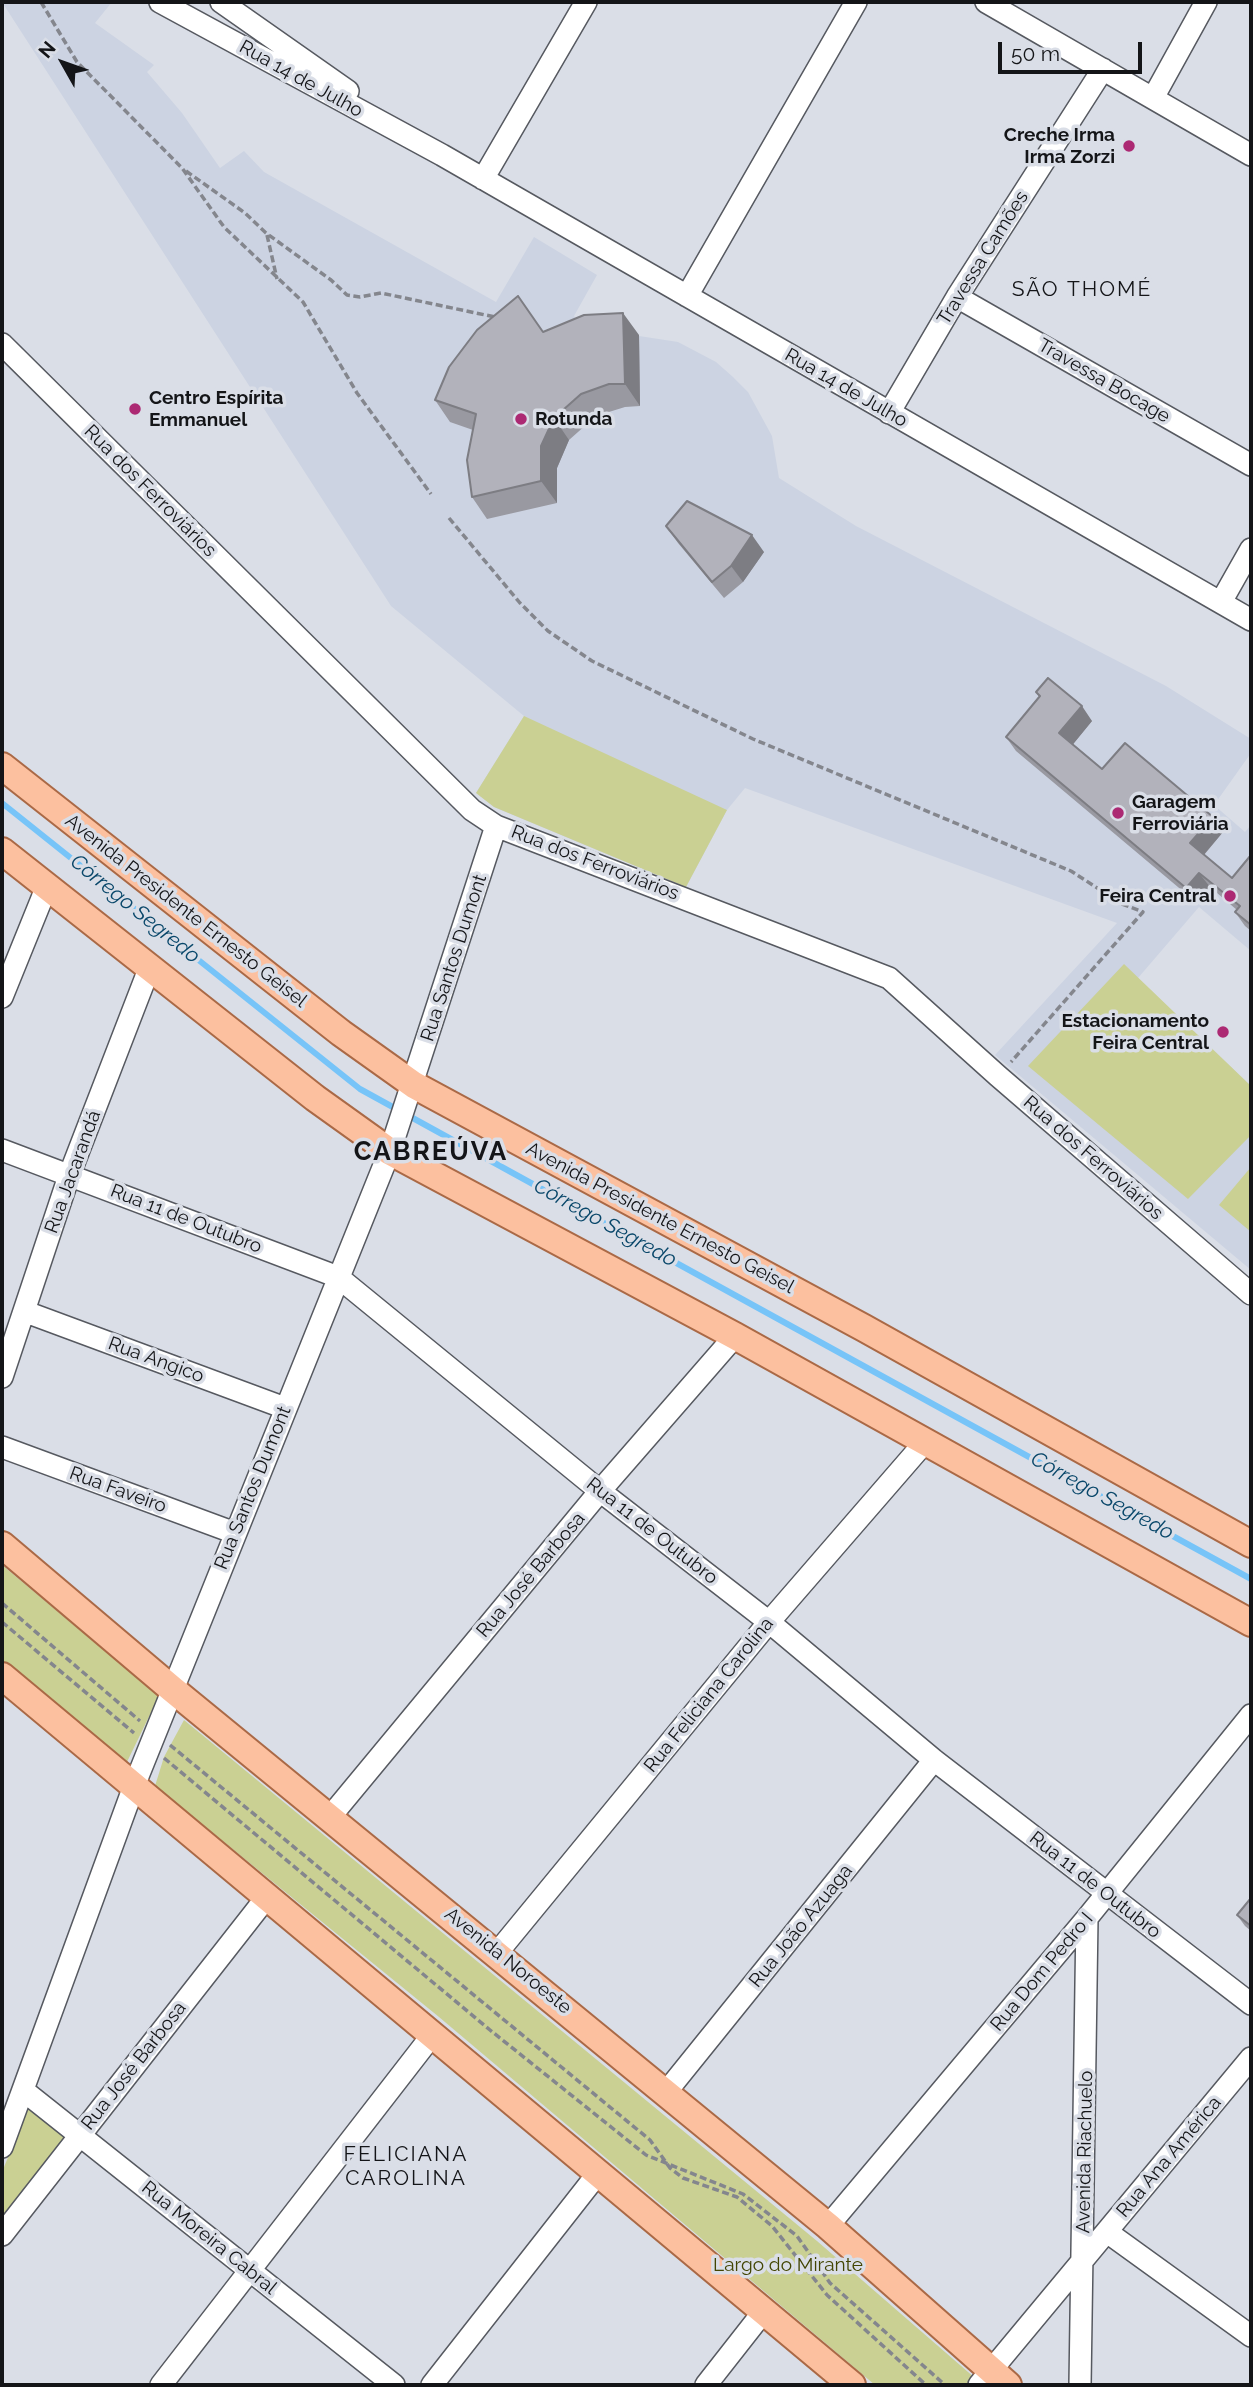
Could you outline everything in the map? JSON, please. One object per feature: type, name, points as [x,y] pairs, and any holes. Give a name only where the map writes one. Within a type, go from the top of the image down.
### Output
[{"type":"main road","name":"Avenida Presidente Ernesto Geisel","points":[[2,766],[412,1088],[864,1328],[1251,1544]]},
{"type":"main road","points":[[2,851],[315,1098],[390,1150],[735,1336],[1251,1623]]},
{"type":"main road","name":"Avenida Noroeste","points":[[2,1545],[172,1689],[667,2091],[828,2226],[993,2381]]},
{"type":"main road","points":[[2,1676],[852,2385]]},
{"type":"street","name":"Rua 14 de Julho","points":[[160,2],[442,155],[1251,620]]},
{"type":"street","name":"Rua 14 de Julho","points":[[221,2],[442,155]]},
{"type":"street","points":[[483,179],[586,2]]},
{"type":"street","points":[[687,296],[856,2]]},
{"type":"street","points":[[986,2],[1251,155]]},
{"type":"street","points":[[1153,98],[1206,2]]},
{"type":"street","name":"Travessa Camões","points":[[889,413],[957,297],[1103,69]]},
{"type":"street","name":"Travessa Bocage","points":[[957,297],[1251,465]]},
{"type":"street","name":"Rua dos Ferroviários","points":[[2,344],[472,810],[496,825],[875,970],[889,978],[998,1076],[1251,1294]]},
{"type":"street","points":[[1221,603],[1251,549]]},
{"type":"street","name":"Rua Santos Dumont","points":[[2,2147],[134,1786],[159,1745],[172,1689],[390,1150],[496,825]]},
{"type":"street","points":[[2,997],[47,886]]},
{"type":"street","name":"Rua Jacarandá","points":[[2,1377],[26,1312],[69,1175],[149,969]]},
{"type":"street","name":"Rua 11 de Outubro","points":[[2,1150],[338,1277],[600,1491],[769,1622],[934,1760],[1251,2004]]},
{"type":"street","name":"Rua Angico","points":[[26,1312],[285,1408]]},
{"type":"street","name":"Rua José Barbosa","points":[[330,1817],[600,1491],[735,1336]]},
{"type":"street","name":"Rua Feliciana Carolina","points":[[498,1953],[769,1622],[925,1442]]},
{"type":"street","name":"Rua Faveiro","points":[[2,1447],[235,1533]]},
{"type":"street","name":"Rua Dom Pedro I","points":[[828,2226],[1107,1895],[1251,1715]]},
{"type":"street","name":"Rua João Azuaga","points":[[667,2091],[934,1760]]},
{"type":"street","name":"Rua José Barbosa","points":[[2,2235],[266,1898]]},
{"type":"street","name":"Avenida Riachuelo","points":[[1080,2385],[1087,1918]]},
{"type":"street","points":[[161,2385],[433,2034]]},
{"type":"street","name":"Rua Ana América","points":[[993,2381],[1084,2257],[1251,2059]]},
{"type":"street","name":"Rua Moreira Cabral","points":[[24,2091],[394,2385]]},
{"type":"street","points":[[432,2385],[599,2172]]},
{"type":"street","points":[[1107,2232],[1251,2336]]},
{"type":"street","points":[[706,2385],[764,2311]]},
{"type":"path","points":[[41,2],[77,62],[181,168],[224,227],[277,281],[303,302],[357,393],[431,494]]},
{"type":"path","points":[[181,168],[245,212],[266,233],[347,295],[360,297],[382,293],[495,317]]},
{"type":"path","points":[[266,233],[277,281]]},
{"type":"path","points":[[449,518],[476,554],[548,631],[592,661],[753,739],[1071,871],[1122,904],[1143,912],[998,1076]]},
{"type":"path","points":[[2,1602],[142,1722]]},
{"type":"path","points":[[2,1622],[641,2133],[683,2178],[737,2197],[772,2226],[827,2295],[926,2385]]},
{"type":"path","points":[[159,1745],[490,2030],[646,2155],[743,2194],[797,2236],[830,2283],[945,2385]]},
{"type":"shaded area","points":[[2,2],[112,2],[95,23],[154,65],[147,72],[182,113],[220,168],[244,151],[264,172],[496,302],[534,237],[597,275],[574,316],[588,340],[626,334],[678,342],[716,362],[733,377],[748,392],[772,436],[779,478],[856,526],[1166,686],[1251,739],[1251,753],[1214,805],[1245,832],[1251,825],[1251,951],[1199,907],[1138,978],[1251,1086],[1251,1270],[995,1055],[1117,923],[745,788],[727,810],[686,887],[494,807],[476,793],[524,716],[391,606]]},
{"type":"green space","points":[[524,716],[727,810],[686,887],[494,807],[476,793]]},
{"type":"green space","points":[[1124,964],[1251,1086],[1251,1135],[1188,1199],[1028,1066]]},
{"type":"green space","points":[[1251,1167],[1251,1232],[1219,1205]]},
{"type":"green space","points":[[2,1565],[159,1696],[126,1764],[2,1664]]},
{"type":"green space","name":"Largo do Mirante","points":[[184,1720],[817,2241],[983,2385],[875,2385],[439,2017],[155,1786],[164,1757]]},
{"type":"green space","points":[[29,2106],[67,2137],[2,2223],[2,2172]]},
{"type":"building","name":"Rotunda","points":[[518,296],[543,332],[584,315],[623,313],[625,384],[609,384],[581,394],[554,418],[541,446],[541,481],[472,497],[467,460],[476,414],[435,400],[449,367],[477,330]]},
{"type":"building","points":[[687,501],[752,535],[731,566],[712,582],[666,526]]},
{"type":"building","points":[[1048,678],[1082,706],[1059,733],[1102,769],[1125,743],[1213,817],[1190,843],[1232,878],[1251,855],[1251,925],[1235,912],[1240,906],[1199,873],[1186,888],[1006,737],[1040,696],[1036,692]]},
{"type":"building","points":[[1251,1898],[1251,1926],[1237,1915]]},
{"type":"waterway","name":"Córrego Segredo","points":[[2,803],[360,1089],[1251,1579]]},
{"type":"place","name":"Creche Irma Irma Zorzi","points":[[1129,146]]},
{"type":"place","name":"Centro Espírita Emmanuel","points":[[135,409]]},
{"type":"place","name":"Rotunda","points":[[521,419]]},
{"type":"place","name":"Garagem Ferroviária","points":[[1118,813]]},
{"type":"place","name":"Feira Central","points":[[1230,896]]},
{"type":"place","name":"Estacionamento Feira Central","points":[[1223,1032]]},
{"type":"district","name":"SÃO THOMÉ","points":[[1082,290]]},
{"type":"district","name":"CABREÚVA","points":[[431,1152]]},
{"type":"district","name":"FELICIANA CAROLINA","points":[[406,2167]]}]
